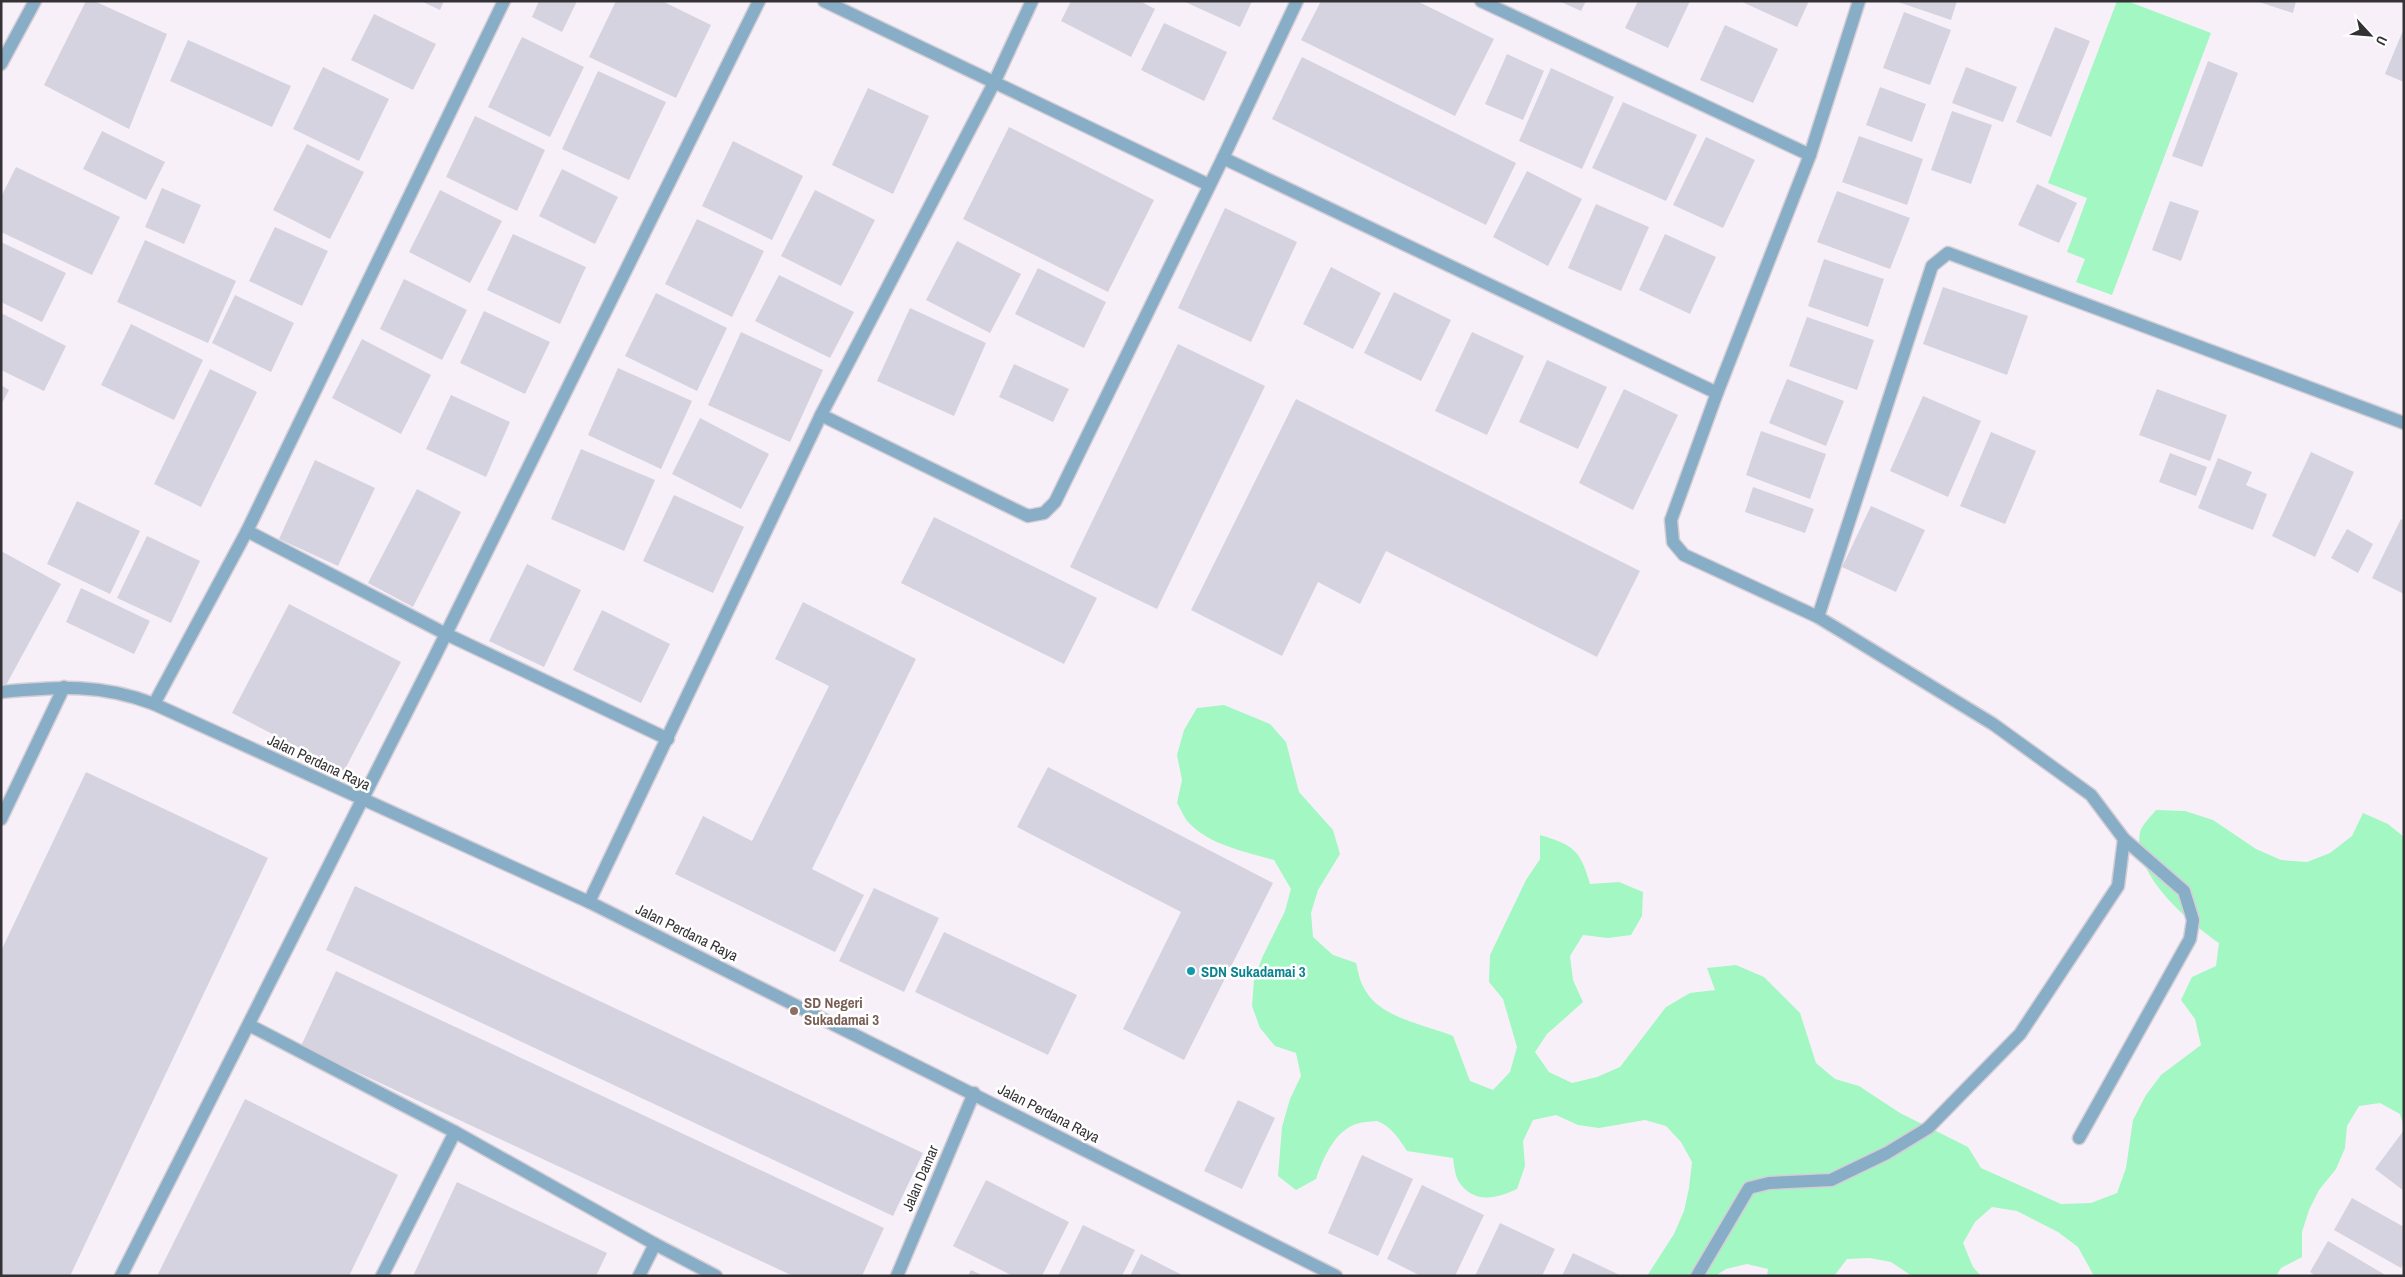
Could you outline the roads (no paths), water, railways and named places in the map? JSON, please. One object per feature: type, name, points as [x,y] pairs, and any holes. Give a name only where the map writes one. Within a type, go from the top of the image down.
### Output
[{"type":"street","points":[[1,64],[36,1]]},
{"type":"street","points":[[154,704],[247,531],[504,1]]},
{"type":"street","points":[[121,1276],[446,634],[758,1]]},
{"type":"street","points":[[824,1],[1209,186]]},
{"type":"street","points":[[589,902],[821,415],[994,83],[1032,1]]},
{"type":"street","points":[[821,415],[1028,516],[1044,513],[1055,502],[1224,158],[1297,1]]},
{"type":"street","points":[[1481,1],[1810,155]]},
{"type":"street","points":[[1859,1],[1810,155],[1717,393],[1671,520],[1673,542],[1684,555],[1818,618],[2001,730],[2091,795],[2124,839],[2184,890],[2193,920],[2190,939],[2079,1138]]},
{"type":"street","points":[[1224,158],[1717,393]]},
{"type":"street","points":[[1818,618],[1932,266],[1948,253],[2404,423]]},
{"type":"street","points":[[247,531],[446,634],[668,739]]},
{"type":"street","points":[[1,819],[64,687]]},
{"type":"street","name":"Jalan Perdana Raya","points":[[1,692],[64,687],[126,693],[154,704],[589,902],[974,1093],[1336,1276]]},
{"type":"street","points":[[1697,1276],[1749,1188],[1769,1183],[1831,1180],[1887,1153],[1928,1128],[2020,1034],[2118,886],[2124,839]]},
{"type":"street","points":[[249,1025],[455,1132],[716,1276]]},
{"type":"street","name":"Jalan Damar","points":[[896,1276],[974,1093]]},
{"type":"street","points":[[382,1276],[455,1132]]},
{"type":"street","points":[[640,1276],[655,1244]]},
{"type":"place","name":"SDN Sukadamai 3","points":[[1191,971]]},
{"type":"place","name":"SD Negeri Sukadamai 3","points":[[794,1011]]}]
